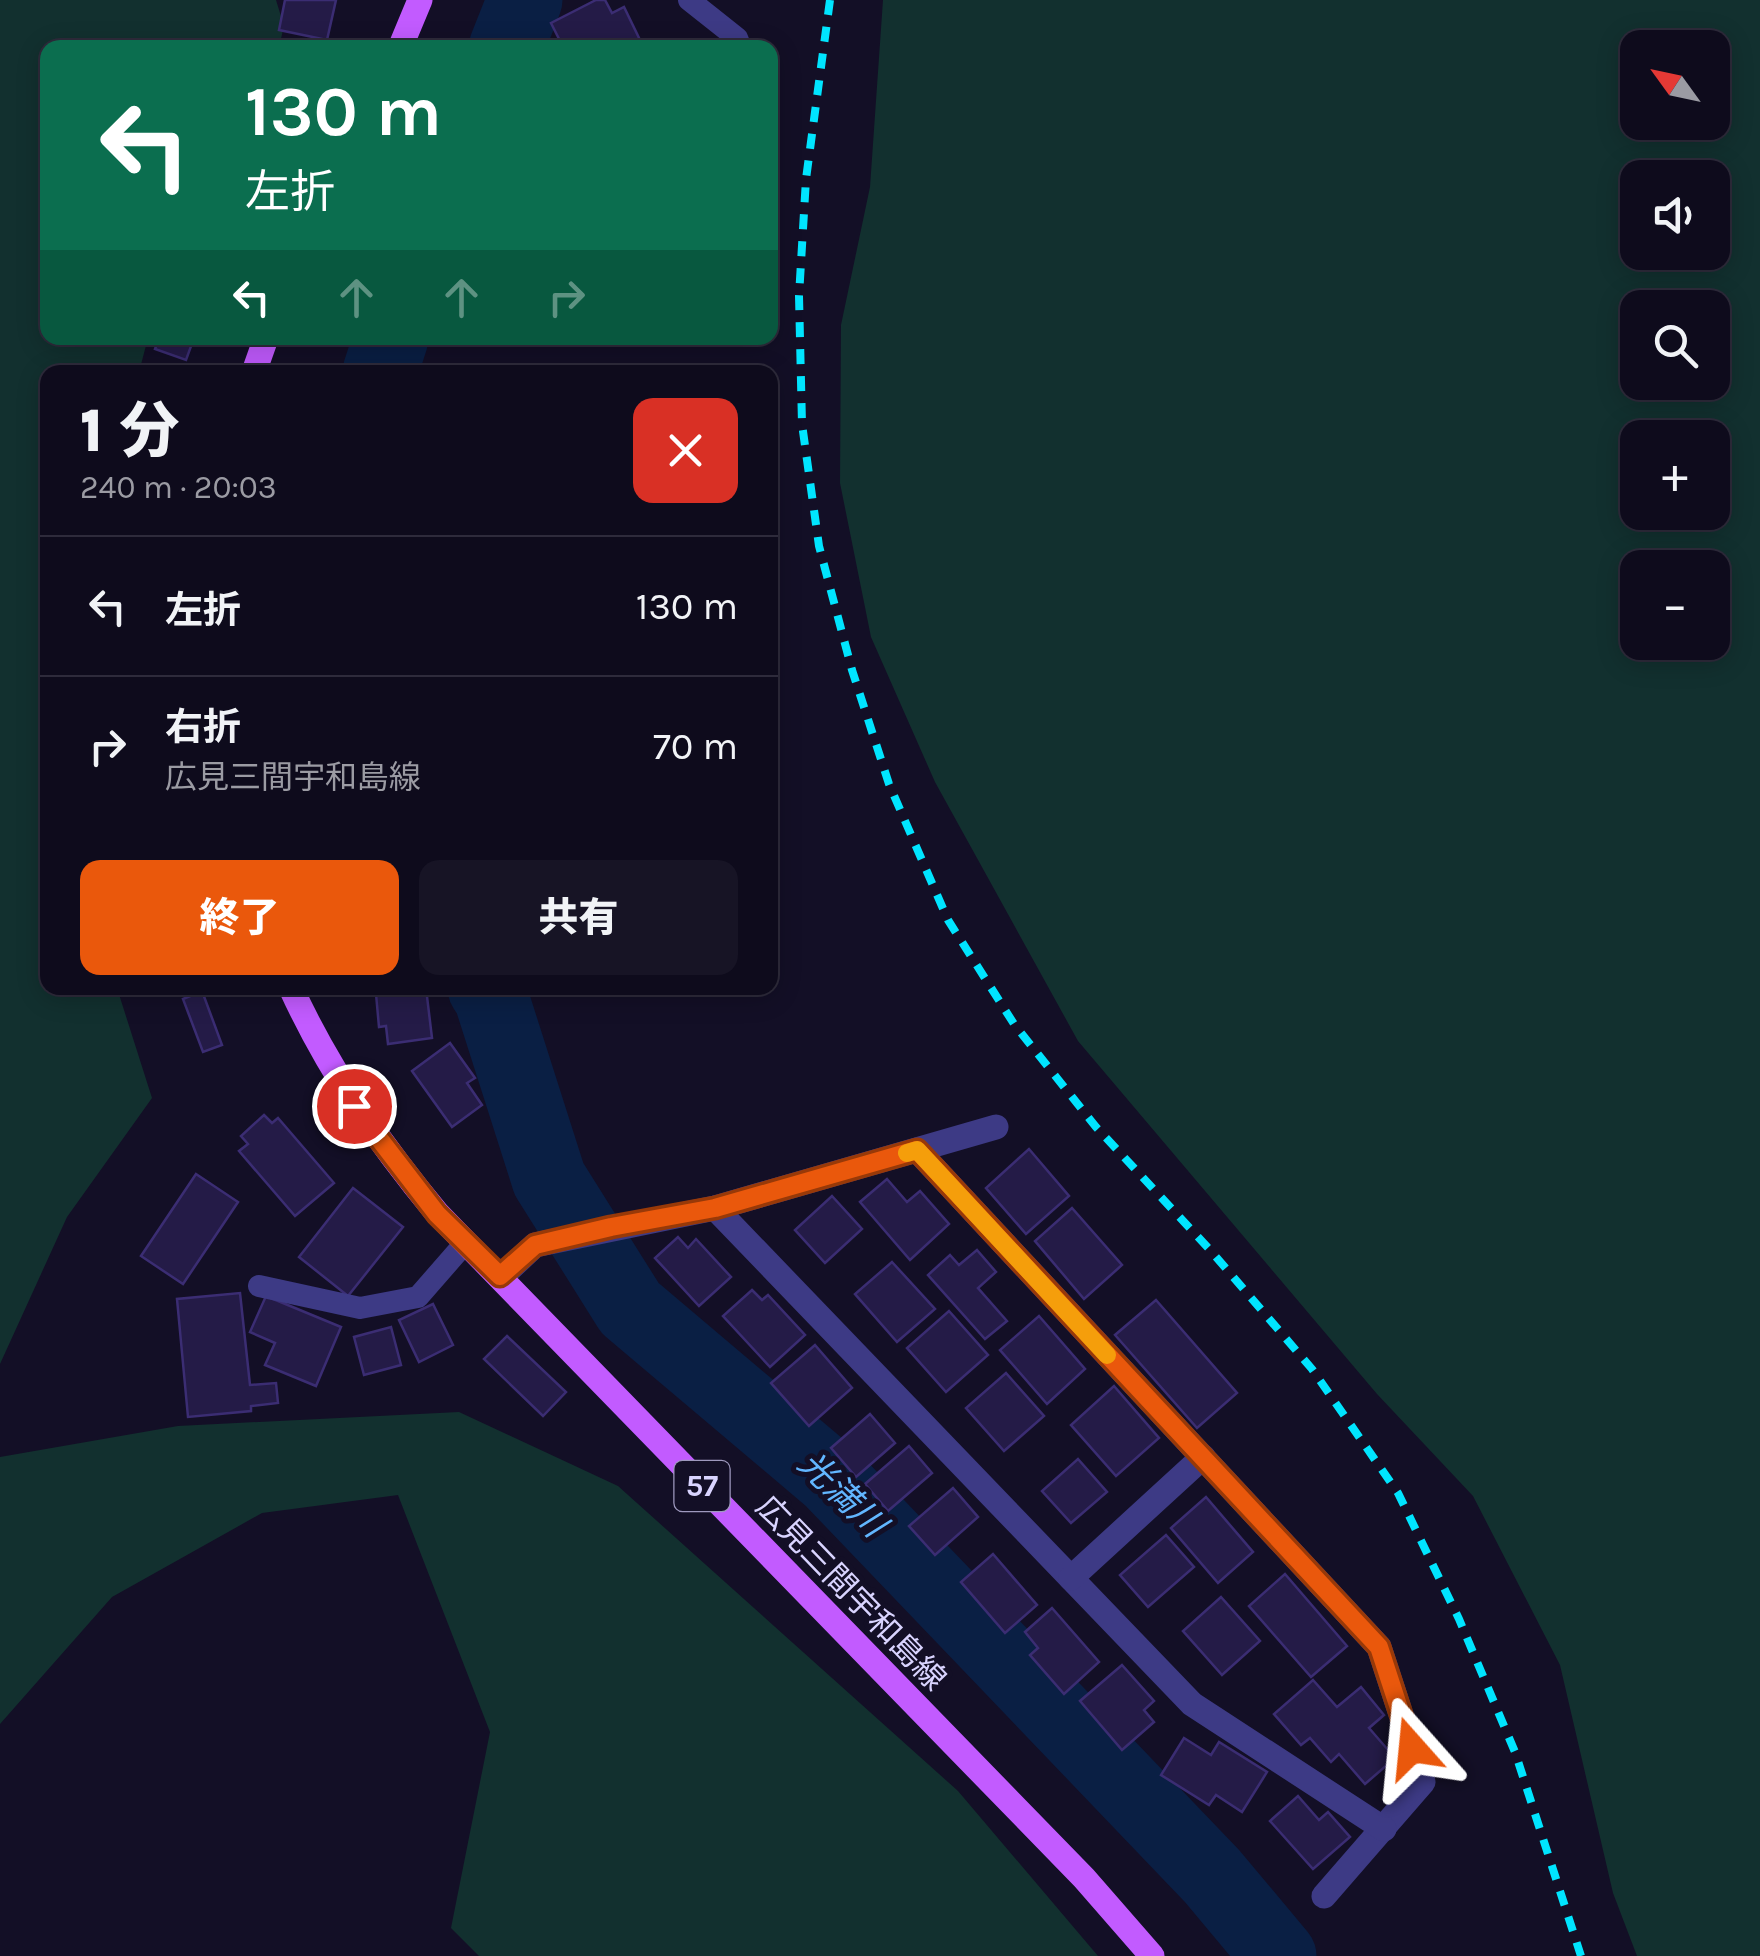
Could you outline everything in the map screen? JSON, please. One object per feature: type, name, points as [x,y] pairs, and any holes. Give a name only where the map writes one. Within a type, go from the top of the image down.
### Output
[{"type":"main road","points":[[403,40],[420,0]]},
{"type":"main road","name":"広見三間宇和島線","points":[[294,995],[354,1106],[437,1214],[1084,1878],[1152,1956]]},
{"type":"street","points":[[500,1276],[535,1245],[715,1208],[996,1127]]},
{"type":"street","points":[[917,1150],[1379,1647],[1423,1782],[1324,1896]]},
{"type":"street","points":[[715,1208],[1192,1704],[1384,1829]]},
{"type":"street","points":[[1071,1578],[1203,1458]]},
{"type":"lane","points":[[688,0],[738,40]]},
{"type":"lane","points":[[259,1286],[360,1308],[418,1297],[466,1242]]},
{"type":"green space","points":[[0,0],[276,0],[284,26],[281,40],[40,40],[40,345],[146,345],[141,365],[40,365],[40,995],[119,995],[152,1098],[67,1217],[0,1364]]},
{"type":"green space","points":[[883,0],[1760,0],[1760,1956],[1637,1956],[1613,1893],[1560,1665],[1473,1496],[1377,1394],[1078,1041],[935,782],[871,637],[840,483],[841,325],[870,187]]},
{"type":"green space","points":[[459,1412],[618,1486],[958,1791],[1098,1956],[479,1956],[451,1928],[490,1732],[398,1495],[262,1513],[112,1597],[0,1724],[0,1457],[178,1426]]},
{"type":"building","points":[[285,0],[336,0],[327,40],[279,30]]},
{"type":"building","points":[[596,0],[605,0],[612,13],[624,7],[640,40],[557,40],[551,23]]},
{"type":"building","points":[[156,345],[191,345],[186,360],[155,349]]},
{"type":"building","points":[[203,995],[222,1045],[203,1052],[183,999]]},
{"type":"building","points":[[376,995],[427,995],[432,1038],[388,1044],[386,1026],[379,1027]]},
{"type":"building","points":[[450,1043],[475,1078],[467,1083],[482,1105],[452,1127],[412,1071]]},
{"type":"building","points":[[264,1115],[272,1123],[278,1118],[334,1183],[295,1216],[239,1151],[248,1144],[241,1136]]},
{"type":"building","points":[[1029,1149],[1069,1196],[1026,1234],[986,1188]]},
{"type":"building","points":[[196,1174],[238,1202],[183,1284],[141,1256]]},
{"type":"building","points":[[887,1179],[907,1202],[920,1191],[949,1224],[910,1260],[860,1202]]},
{"type":"building","points":[[353,1188],[403,1227],[348,1296],[299,1257]]},
{"type":"building","points":[[832,1196],[862,1229],[825,1263],[795,1230]]},
{"type":"building","points":[[1072,1208],[1122,1265],[1084,1299],[1035,1241]]},
{"type":"building","points":[[678,1237],[688,1248],[696,1239],[731,1277],[699,1306],[655,1258]]},
{"type":"building","points":[[977,1250],[996,1272],[978,1288],[1007,1321],[985,1339],[928,1275],[950,1255],[959,1265]]},
{"type":"building","points":[[892,1262],[935,1309],[897,1342],[855,1294]]},
{"type":"building","points":[[752,1290],[762,1300],[768,1295],[805,1335],[770,1367],[723,1316]]},
{"type":"building","points":[[240,1293],[250,1385],[276,1383],[278,1403],[251,1406],[251,1411],[188,1417],[177,1299]]},
{"type":"building","points":[[266,1296],[341,1327],[316,1386],[265,1365],[275,1343],[250,1332]]},
{"type":"building","points":[[1156,1300],[1237,1393],[1197,1428],[1115,1335]]},
{"type":"building","points":[[433,1304],[453,1345],[419,1362],[399,1320]]},
{"type":"building","points":[[949,1311],[988,1355],[946,1392],[907,1348]]},
{"type":"building","points":[[1039,1316],[1085,1369],[1047,1404],[1000,1350]]},
{"type":"building","points":[[391,1327],[401,1365],[364,1375],[354,1337]]},
{"type":"building","points":[[507,1336],[566,1392],[543,1416],[484,1359]]},
{"type":"building","points":[[815,1345],[852,1388],[809,1426],[771,1383]]},
{"type":"building","points":[[1006,1373],[1044,1416],[1004,1451],[966,1408]]},
{"type":"building","points":[[1114,1386],[1159,1438],[1116,1476],[1071,1425]]},
{"type":"building","points":[[870,1414],[895,1443],[856,1477],[831,1448]]},
{"type":"building","points":[[909,1446],[932,1473],[888,1511],[865,1484]]},
{"type":"building","points":[[1078,1459],[1107,1492],[1071,1523],[1042,1491]]},
{"type":"building","points":[[953,1488],[978,1517],[935,1555],[909,1526]]},
{"type":"building","points":[[1206,1497],[1253,1552],[1218,1583],[1171,1528]]},
{"type":"building","points":[[1166,1535],[1194,1567],[1148,1607],[1120,1575]]},
{"type":"building","points":[[993,1554],[1037,1605],[1005,1633],[961,1582]]},
{"type":"building","points":[[1285,1574],[1347,1646],[1311,1677],[1249,1606]]},
{"type":"building","points":[[1221,1597],[1260,1641],[1222,1675],[1183,1631]]},
{"type":"building","points":[[1052,1608],[1099,1662],[1064,1694],[1030,1655],[1038,1648],[1025,1632]]},
{"type":"building","points":[[1122,1665],[1154,1701],[1144,1710],[1154,1722],[1122,1750],[1080,1701]]},
{"type":"building","points":[[1313,1680],[1337,1707],[1361,1687],[1384,1715],[1369,1728],[1395,1758],[1365,1784],[1339,1754],[1331,1762],[1310,1738],[1301,1745],[1274,1714]]},
{"type":"building","points":[[1184,1738],[1211,1755],[1219,1742],[1267,1772],[1242,1812],[1216,1795],[1209,1805],[1161,1775]]},
{"type":"building","points":[[1298,1796],[1319,1820],[1328,1812],[1350,1837],[1313,1869],[1270,1821]]},
{"type":"waterway","name":"光満川","points":[[509,40],[525,0]]},
{"type":"waterway","name":"光満川","points":[[382,365],[389,345]]},
{"type":"waterway","name":"光満川","points":[[490,995],[549,1179],[630,1308],[831,1478],[1212,1876],[1279,1956]]},
{"type":"railway","points":[[830,0],[806,179],[799,296],[802,424],[819,546],[852,670],[889,784],[948,920],[1014,1024],[1096,1127],[1211,1251],[1312,1369],[1398,1493],[1459,1619],[1515,1752],[1581,1956]]},
{"type":"slow traffic","points":[[907,1153],[917,1150],[1107,1355]]},
{"type":"route","points":[[354,1106],[437,1214],[500,1276],[535,1245],[715,1208],[917,1150],[1379,1647],[1412,1748]]}]
